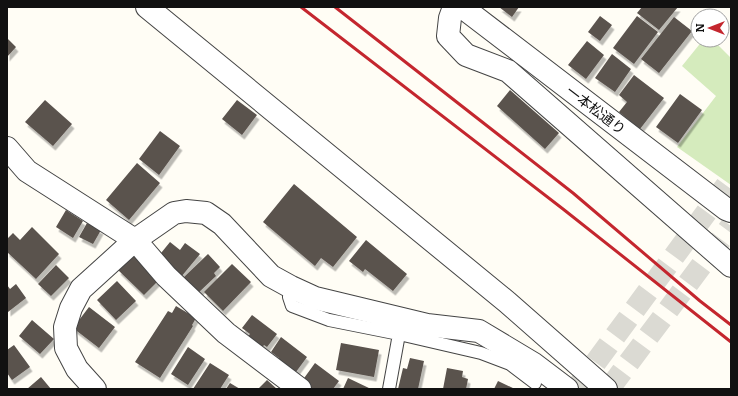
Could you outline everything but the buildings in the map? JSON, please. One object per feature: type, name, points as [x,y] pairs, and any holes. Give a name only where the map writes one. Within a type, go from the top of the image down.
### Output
[{"type":"street","points":[[147,7],[507,302],[606,389]]},
{"type":"street","points":[[454,7],[450,18],[448,36],[466,55],[508,71],[731,266]]},
{"type":"street","name":"一本松通り","points":[[462,7],[726,209],[731,211]]},
{"type":"street","points":[[7,148],[27,171],[135,240],[166,276],[226,332],[300,389]]},
{"type":"street","points":[[95,389],[76,369],[66,348],[65,327],[71,308],[81,289],[135,240],[174,213],[186,211],[206,213],[222,224],[271,276],[314,298],[427,325],[479,331],[534,364],[567,389]]},
{"type":"lane","points":[[291,287],[289,297],[292,306],[329,320],[481,353],[510,364],[535,384]]},
{"type":"lane","points":[[389,389],[399,334]]},
{"type":"green space","points":[[697,48],[721,48],[731,58],[731,185],[677,147],[716,96],[682,66]]},
{"type":"tunnel","points":[[576,389],[731,179]]},
{"type":"tunnel","points":[[609,389],[731,226]]},
{"type":"railway","points":[[301,7],[563,209],[731,342]]},
{"type":"railway","points":[[335,7],[573,193],[700,301],[731,325]]}]
